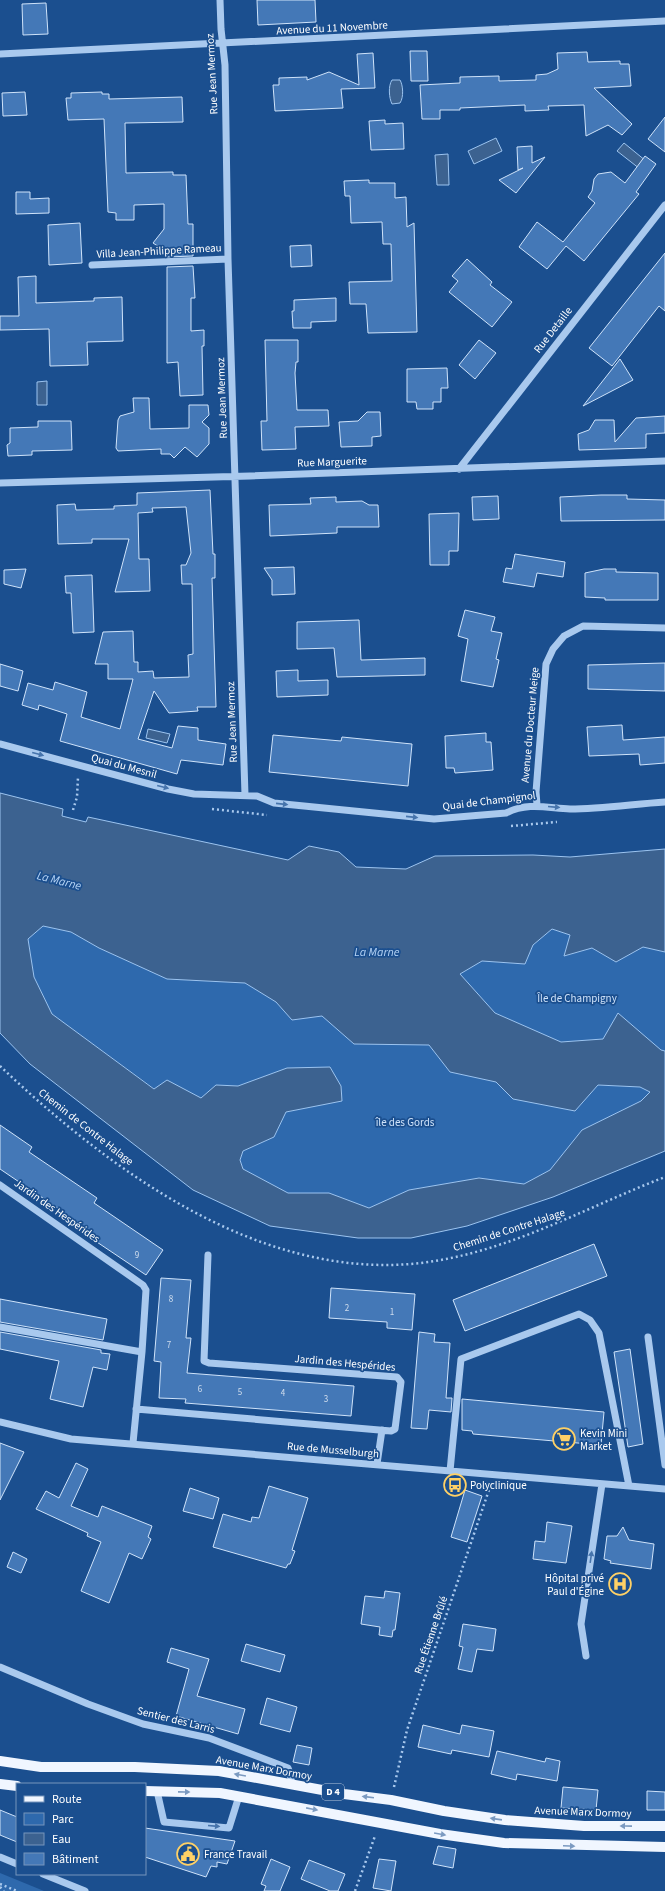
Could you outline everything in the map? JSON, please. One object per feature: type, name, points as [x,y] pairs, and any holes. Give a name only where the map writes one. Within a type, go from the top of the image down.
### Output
[{"type":"main road","name":"Avenue Marx Dormoy","points":[[0,1761],[41,1767],[219,1771],[292,1785],[391,1800],[444,1811],[505,1820],[584,1826],[665,1826]]},
{"type":"main road","points":[[0,1784],[16,1786]]},
{"type":"main road","name":"D 4","points":[[146,1791],[220,1793],[440,1834],[504,1843],[665,1847]]},
{"type":"street","name":"Rue Jean Mermoz","points":[[220,0],[225,65],[228,259],[245,795]]},
{"type":"street","name":"Avenue du 11 Novembre","points":[[0,54],[665,21]]},
{"type":"street","name":"Rue Detaille","points":[[459,469],[665,205]]},
{"type":"street","name":"Villa Jean-Philippe Rameau","points":[[92,265],[228,259]]},
{"type":"street","name":"Rue Marguerite","points":[[0,483],[235,477],[665,461]]},
{"type":"street","name":"Avenue du Docteur Meige","points":[[537,806],[536,792],[546,664],[553,649],[564,636],[583,626],[665,628]]},
{"type":"street","name":"Quai du Mesnil","points":[[0,744],[194,794],[245,795]]},
{"type":"street","name":"Quai de Champignol","points":[[245,795],[257,796],[274,803],[434,819],[506,813],[517,808],[537,806],[570,809],[665,802]]},
{"type":"street","name":"Jardin des Hespérides","points":[[0,1186],[143,1285],[147,1295],[133,1443]]},
{"type":"street","name":"Jardin des Hespérides","points":[[208,1255],[204,1361],[209,1363],[397,1377],[401,1382],[396,1424],[391,1431],[382,1430]]},
{"type":"street","points":[[450,1471],[461,1359],[579,1314],[590,1320],[600,1333],[630,1486]]},
{"type":"street","points":[[0,1327],[142,1352]]},
{"type":"street","points":[[648,1337],[665,1465]]},
{"type":"street","points":[[136,1409],[382,1430],[377,1464]]},
{"type":"street","name":"Rue de Musselburgh","points":[[0,1422],[71,1439],[133,1443],[665,1490]]},
{"type":"street","points":[[586,1656],[581,1624],[602,1484]]},
{"type":"street","name":"Sentier des Larris","points":[[0,1667],[88,1704],[143,1724],[209,1738],[272,1761],[288,1768],[292,1785]]},
{"type":"street","points":[[157,1791],[164,1822],[229,1828],[239,1796]]},
{"type":"street","points":[[0,1857],[16,1864]]},
{"type":"street","points":[[45,1875],[85,1891]]},
{"type":"path","points":[[73,810],[77,797],[78,776]]},
{"type":"path","name":"Chemin de Contre Halage","points":[[0,1066],[46,1108],[101,1152],[166,1196],[218,1224],[246,1236],[288,1250],[330,1260],[356,1264],[382,1265],[423,1263],[447,1259],[495,1246],[541,1229],[578,1215],[629,1190],[665,1177]]},
{"type":"path","name":"Rue Étienne Brûlé","points":[[393,1790],[407,1730],[491,1487]]},
{"type":"path","points":[[355,1891],[376,1832]]},
{"type":"path","points":[[0,1885],[4,1891]]},
{"type":"path","points":[[0,1885],[17,1891]]},
{"type":"green space","name":"île des Gords","points":[[43,926],[71,932],[99,948],[167,979],[245,983],[276,1002],[292,1020],[322,1016],[354,1044],[429,1045],[450,1072],[496,1082],[513,1099],[575,1111],[598,1085],[640,1087],[650,1092],[641,1101],[582,1130],[550,1170],[524,1184],[479,1178],[409,1190],[369,1208],[329,1193],[288,1193],[243,1169],[240,1160],[243,1151],[274,1137],[286,1112],[342,1101],[287,1068],[238,1086],[216,1085],[201,1098],[167,1081],[155,1089],[52,1014],[34,977],[28,938]]},
{"type":"green space","name":"Île de Champigny","points":[[552,929],[570,935],[565,956],[592,948],[616,962],[643,947],[665,952],[665,1051],[603,1039],[561,1042],[495,1013],[460,974],[482,961],[525,964],[533,945]]},
{"type":"green space","points":[[0,1873],[44,1891],[0,1891]]},
{"type":"water","points":[[392,80],[400,80],[401,82],[403,94],[400,103],[392,104],[389,89]]},
{"type":"water","points":[[496,138],[502,151],[474,164],[468,151]]},
{"type":"water","points":[[624,143],[646,161],[640,169],[617,151]]},
{"type":"water","points":[[448,154],[449,185],[437,185],[435,155]]},
{"type":"water","points":[[47,381],[47,405],[37,405],[37,382]]},
{"type":"water","points":[[148,729],[170,734],[167,743],[146,738]]},
{"type":"water","name":"La Marne","points":[[0,793],[63,809],[62,816],[86,822],[88,817],[288,860],[309,846],[339,852],[356,867],[406,869],[435,856],[533,855],[570,857],[665,849],[665,952],[643,947],[616,962],[592,948],[564,956],[570,935],[552,929],[533,945],[525,964],[482,961],[460,974],[495,1013],[561,1042],[603,1039],[618,1013],[661,1050],[665,1051],[665,1151],[553,1197],[467,1226],[411,1238],[358,1238],[270,1226],[193,1190],[30,1064],[0,1033]],"holes":[[[43,926],[71,932],[99,948],[167,979],[245,983],[276,1002],[292,1020],[322,1016],[354,1044],[429,1045],[450,1072],[496,1082],[513,1099],[575,1111],[598,1085],[640,1087],[650,1092],[641,1101],[582,1130],[550,1170],[524,1184],[479,1178],[409,1190],[369,1208],[329,1193],[288,1193],[243,1169],[240,1160],[243,1151],[274,1137],[286,1112],[342,1101],[341,1086],[330,1067],[287,1068],[238,1086],[216,1085],[201,1098],[167,1080],[154,1089],[52,1014],[34,977],[28,939]]]},
{"type":"building","points":[[257,0],[315,0],[316,22],[258,25]]},
{"type":"building","points":[[46,3],[48,34],[23,35],[22,4]]},
{"type":"building","points":[[410,51],[427,51],[428,81],[411,81]]},
{"type":"building","points":[[587,52],[588,62],[620,61],[620,64],[629,64],[631,86],[594,88],[632,124],[622,135],[608,125],[586,136],[584,105],[548,106],[549,110],[525,111],[525,105],[460,108],[460,110],[440,110],[440,119],[422,119],[420,85],[460,83],[460,77],[499,76],[499,81],[536,80],[536,75],[547,74],[558,69],[557,53]]},
{"type":"building","points":[[373,53],[375,88],[341,89],[343,108],[275,111],[273,85],[279,85],[279,78],[307,77],[307,80],[329,72],[359,85],[357,54]]},
{"type":"building","points":[[25,92],[27,115],[3,116],[2,93]]},
{"type":"building","points":[[102,92],[102,94],[109,94],[109,99],[182,97],[183,122],[125,123],[126,173],[173,172],[173,175],[186,175],[188,224],[193,224],[193,256],[167,257],[167,252],[153,243],[164,229],[164,204],[134,205],[134,220],[116,220],[116,213],[108,212],[104,119],[68,120],[66,98],[71,98],[71,93]]},
{"type":"building","points":[[665,117],[665,152],[648,139]]},
{"type":"building","points":[[385,120],[385,124],[403,123],[404,149],[371,150],[369,121]]},
{"type":"building","points":[[532,146],[532,163],[545,157],[516,193],[499,180],[523,168],[518,170],[517,147]]},
{"type":"building","points":[[645,156],[656,164],[636,192],[639,194],[584,261],[566,246],[547,269],[519,247],[537,222],[563,242],[595,203],[588,197],[592,191],[594,179],[598,174],[611,172],[625,183]]},
{"type":"building","points":[[369,180],[369,183],[395,183],[395,198],[406,197],[407,227],[414,223],[417,332],[368,333],[366,304],[350,304],[349,282],[392,281],[391,244],[383,244],[382,222],[351,223],[350,196],[345,196],[344,181]]},
{"type":"building","points":[[16,192],[30,192],[30,199],[49,198],[49,213],[16,214]]},
{"type":"building","points":[[80,223],[82,263],[49,265],[48,225]]},
{"type":"building","points":[[311,245],[312,266],[291,267],[290,246]]},
{"type":"building","points":[[665,253],[665,311],[659,306],[612,366],[589,348]]},
{"type":"building","points":[[467,259],[492,282],[490,285],[512,302],[492,327],[449,292],[458,281],[452,276]]},
{"type":"building","points":[[193,266],[195,298],[191,298],[191,331],[204,330],[204,346],[202,346],[203,395],[180,396],[178,362],[167,363],[167,267]]},
{"type":"building","points":[[36,276],[36,303],[94,301],[94,298],[122,297],[123,341],[87,342],[88,365],[50,366],[49,329],[0,330],[0,316],[19,316],[18,277]]},
{"type":"building","points":[[336,298],[336,321],[311,322],[311,328],[293,328],[292,311],[294,311],[294,300]]},
{"type":"building","points":[[265,340],[298,340],[298,362],[296,362],[295,373],[297,410],[328,410],[329,426],[295,427],[296,449],[262,450],[261,421],[267,421]]},
{"type":"building","points":[[479,340],[496,353],[475,379],[459,365]]},
{"type":"building","points":[[620,359],[633,380],[583,406]]},
{"type":"building","points":[[447,368],[448,388],[441,388],[441,402],[433,402],[433,409],[417,409],[416,402],[407,402],[407,369]]},
{"type":"building","points":[[133,398],[149,398],[150,429],[189,428],[189,405],[208,405],[209,415],[202,422],[209,428],[209,444],[197,457],[185,447],[174,458],[170,454],[161,454],[161,449],[118,451],[116,448],[118,420],[120,416],[134,412]]},
{"type":"building","points":[[367,412],[380,412],[381,436],[372,437],[372,446],[341,447],[339,422],[358,421]]},
{"type":"building","points":[[665,416],[665,433],[646,434],[646,448],[579,450],[578,434],[589,430],[595,420],[614,420],[615,442],[636,418]]},
{"type":"building","points":[[38,421],[71,421],[72,450],[32,451],[32,455],[8,456],[7,445],[10,443],[10,428],[38,427]]},
{"type":"building","points":[[210,490],[213,554],[215,554],[215,578],[212,578],[216,707],[197,707],[198,711],[169,713],[154,691],[138,739],[172,748],[178,726],[198,728],[198,740],[226,744],[223,765],[181,760],[177,774],[60,741],[67,714],[39,705],[38,710],[22,705],[28,683],[53,690],[55,682],[87,692],[81,717],[120,729],[133,679],[108,679],[108,664],[95,664],[103,632],[133,631],[134,662],[138,662],[138,672],[153,671],[154,678],[189,677],[188,655],[193,654],[192,584],[182,584],[181,565],[186,565],[191,553],[186,507],[152,508],[153,512],[138,513],[139,559],[149,559],[150,591],[115,592],[129,539],[92,539],[92,543],[58,544],[57,505],[75,504],[76,510],[114,509],[114,506],[137,505],[137,493]]},
{"type":"building","points":[[627,495],[627,499],[665,500],[665,520],[561,521],[560,497]]},
{"type":"building","points":[[498,496],[499,519],[473,520],[472,497]]},
{"type":"building","points":[[336,497],[336,502],[362,501],[369,505],[378,505],[379,527],[337,527],[337,533],[270,536],[269,505],[311,504],[310,498]]},
{"type":"building","points":[[459,513],[458,551],[449,551],[449,565],[430,565],[429,514]]},
{"type":"building","points":[[515,554],[565,562],[563,577],[537,573],[534,587],[503,582],[506,568],[512,569]]},
{"type":"building","points":[[294,567],[295,594],[272,595],[272,580],[264,568]]},
{"type":"building","points":[[26,569],[21,588],[4,584],[4,570]]},
{"type":"building","points":[[604,569],[616,569],[616,572],[658,573],[658,600],[605,600],[605,598],[585,597],[585,573]]},
{"type":"building","points":[[92,575],[94,632],[73,633],[71,593],[66,593],[65,576]]},
{"type":"building","points":[[465,610],[495,617],[491,631],[502,633],[496,659],[499,660],[493,687],[461,681],[468,639],[458,636]]},
{"type":"building","points":[[359,620],[361,660],[425,658],[425,675],[337,677],[334,648],[297,649],[297,622]]},
{"type":"building","points":[[665,663],[665,691],[588,689],[588,665]]},
{"type":"building","points":[[0,664],[23,671],[18,691],[0,686]]},
{"type":"building","points":[[298,670],[298,681],[328,680],[328,695],[277,697],[276,671]]},
{"type":"building","points":[[622,725],[623,740],[665,737],[665,763],[640,765],[639,754],[589,756],[587,727]]},
{"type":"building","points":[[486,733],[486,742],[491,742],[493,770],[455,773],[454,768],[446,768],[445,736]]},
{"type":"building","points":[[273,735],[341,741],[342,737],[412,744],[408,786],[269,772]]},
{"type":"building","points":[[0,1125],[32,1147],[29,1152],[97,1198],[94,1203],[163,1250],[146,1275],[76,1228],[56,1213],[59,1209],[0,1169]]},
{"type":"building","points":[[594,1244],[607,1276],[465,1331],[453,1300]]},
{"type":"building","points":[[161,1278],[191,1280],[186,1338],[191,1338],[187,1373],[354,1386],[351,1416],[185,1403],[186,1399],[159,1398],[161,1362],[154,1361]]},
{"type":"building","points":[[331,1288],[415,1294],[412,1330],[387,1328],[387,1322],[329,1318]]},
{"type":"building","points":[[0,1299],[107,1319],[103,1340],[0,1322]]},
{"type":"building","points":[[0,1332],[101,1350],[101,1353],[110,1354],[107,1370],[93,1367],[83,1407],[50,1399],[59,1361],[0,1349]]},
{"type":"building","points":[[419,1332],[435,1334],[434,1342],[450,1343],[446,1398],[452,1398],[451,1412],[429,1410],[427,1429],[411,1428]]},
{"type":"building","points":[[630,1349],[643,1444],[628,1447],[614,1352]]},
{"type":"building","points":[[462,1399],[604,1412],[601,1445],[473,1434],[472,1431],[462,1430]]},
{"type":"building","points":[[0,1443],[24,1452],[0,1500]]},
{"type":"building","points":[[76,1463],[88,1469],[71,1506],[98,1517],[102,1506],[152,1526],[148,1537],[151,1539],[142,1559],[129,1553],[109,1603],[81,1591],[101,1542],[87,1536],[88,1533],[36,1509],[46,1491],[59,1498]]},
{"type":"building","points":[[269,1486],[308,1498],[292,1550],[295,1551],[290,1564],[288,1564],[286,1568],[213,1547],[223,1514],[251,1522],[252,1517],[259,1518]]},
{"type":"building","points":[[190,1488],[219,1498],[213,1519],[183,1511]]},
{"type":"building","points":[[465,1490],[482,1496],[467,1542],[451,1537]]},
{"type":"building","points":[[547,1522],[572,1526],[566,1563],[533,1559],[535,1541],[545,1542]]},
{"type":"building","points":[[623,1527],[629,1540],[654,1544],[651,1569],[610,1563],[611,1561],[604,1559],[607,1536],[617,1536]]},
{"type":"building","points":[[13,1552],[27,1559],[21,1573],[7,1567]]},
{"type":"building","points":[[385,1591],[400,1593],[395,1630],[393,1630],[392,1637],[379,1635],[380,1627],[361,1624],[365,1596],[384,1598]]},
{"type":"building","points":[[463,1624],[496,1629],[493,1651],[477,1649],[472,1672],[458,1669],[463,1647],[459,1646]]},
{"type":"building","points":[[246,1644],[285,1655],[280,1672],[241,1661]]},
{"type":"building","points":[[171,1648],[209,1659],[197,1696],[245,1709],[238,1734],[176,1716],[189,1669],[167,1662]]},
{"type":"building","points":[[267,1698],[297,1707],[290,1732],[260,1724]]},
{"type":"building","points":[[423,1725],[460,1734],[462,1725],[494,1731],[489,1757],[452,1750],[451,1754],[418,1747]]},
{"type":"building","points":[[297,1745],[312,1748],[309,1765],[293,1762]]},
{"type":"building","points":[[497,1751],[545,1762],[546,1758],[560,1761],[557,1781],[517,1774],[516,1780],[491,1774]]},
{"type":"building","points":[[563,1787],[598,1790],[596,1810],[561,1808]]},
{"type":"building","points":[[647,1791],[665,1792],[665,1810],[647,1810]]},
{"type":"building","points":[[0,1810],[16,1817],[16,1842],[0,1835]]},
{"type":"building","name":"France Travail","points":[[146,1828],[235,1841],[227,1864],[217,1862],[217,1867],[211,1866],[206,1877],[146,1857]]},
{"type":"building","points":[[438,1846],[456,1849],[453,1868],[433,1864]]},
{"type":"building","points":[[271,1859],[290,1867],[280,1891],[264,1891],[266,1886],[261,1884]]},
{"type":"building","points":[[379,1859],[396,1861],[391,1891],[373,1888]]},
{"type":"building","points":[[309,1860],[345,1874],[338,1891],[330,1891],[301,1879]]},
{"type":"place","name":"Kevin Mini Market","points":[[564,1439]]},
{"type":"place","name":"Polyclinique","points":[[455,1485]]},
{"type":"place","name":"Hôpital privé Paul d'Égine","points":[[620,1584]]},
{"type":"place","name":"France Travail","points":[[188,1854]]}]
